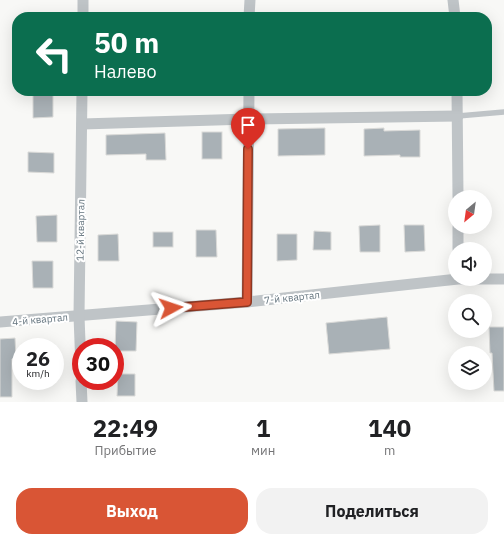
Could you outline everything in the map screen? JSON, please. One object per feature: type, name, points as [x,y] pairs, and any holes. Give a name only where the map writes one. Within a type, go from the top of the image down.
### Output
[{"type":"street","points":[[83,0],[83,12]]},
{"type":"street","points":[[249,12],[250,0]]},
{"type":"street","points":[[453,0],[454,12]]},
{"type":"street","name":"12-й квартал","points":[[80,338],[82,96]]},
{"type":"street","points":[[247,302],[249,96]]},
{"type":"street","points":[[457,96],[458,190]]},
{"type":"street","points":[[82,124],[249,119],[458,116]]},
{"type":"street","name":"7-й квартал","points":[[492,279],[504,279]]},
{"type":"street","name":"7-й квартал","points":[[79,316],[247,302],[448,280]]},
{"type":"street","name":"4-й квартал","points":[[0,322],[79,316]]},
{"type":"street","points":[[81,390],[82,402]]},
{"type":"lane","points":[[458,116],[504,112]]},
{"type":"building","points":[[33,96],[53,96],[53,117],[33,118]]},
{"type":"building","points":[[325,128],[325,155],[278,156],[278,129]]},
{"type":"building","points":[[384,128],[384,131],[420,130],[420,157],[400,157],[400,155],[364,156],[364,129]]},
{"type":"building","points":[[202,132],[222,132],[222,159],[202,159]]},
{"type":"building","points":[[165,133],[166,160],[146,160],[146,154],[106,155],[106,135]]},
{"type":"building","points":[[28,152],[54,153],[54,173],[28,172]]},
{"type":"building","points":[[57,215],[57,242],[37,242],[36,216]]},
{"type":"building","points":[[380,225],[380,252],[360,252],[359,226]]},
{"type":"building","points":[[404,225],[424,225],[425,251],[405,252]]},
{"type":"building","points":[[196,230],[216,230],[217,257],[196,257]]},
{"type":"building","points":[[314,231],[331,232],[331,250],[313,250]]},
{"type":"building","points":[[153,232],[173,232],[173,247],[153,247]]},
{"type":"building","points":[[118,234],[119,261],[98,261],[98,235]]},
{"type":"building","points":[[277,234],[297,234],[297,260],[277,261]]},
{"type":"building","points":[[32,261],[53,261],[53,288],[33,288]]},
{"type":"building","points":[[387,317],[390,349],[329,354],[326,323]]},
{"type":"building","points":[[116,321],[137,322],[136,351],[124,351],[124,338],[115,338]]},
{"type":"building","points":[[492,327],[504,327],[504,391],[494,391],[492,346],[490,346],[489,338],[492,338]]},
{"type":"building","points":[[12,338],[12,397],[0,397],[0,339]]},
{"type":"building","points":[[124,374],[135,374],[135,396],[117,396],[117,390],[124,390]]},
{"type":"route","points":[[171,308],[247,302],[248,149]]}]
